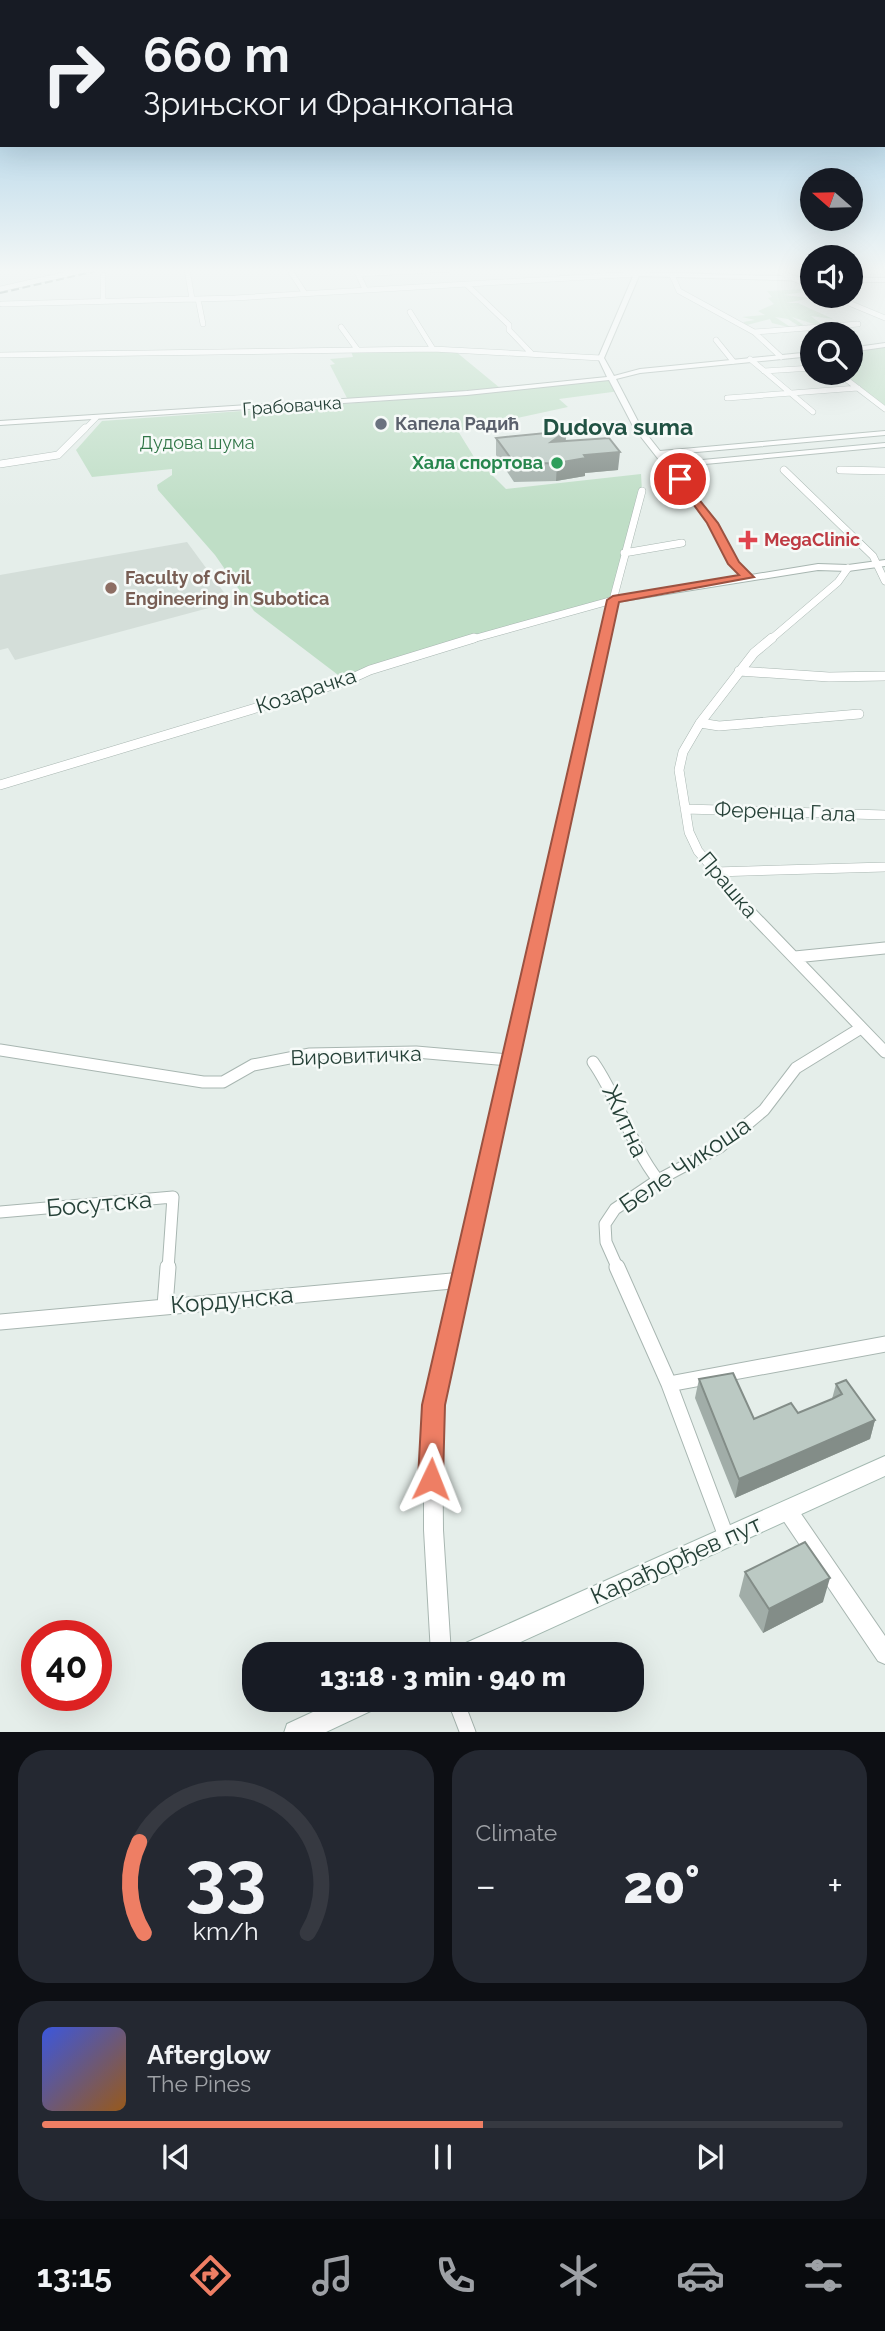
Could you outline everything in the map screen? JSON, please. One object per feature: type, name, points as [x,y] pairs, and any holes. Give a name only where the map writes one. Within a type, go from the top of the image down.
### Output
[{"type":"main road","name":"Карађорђев пут","points":[[493,1642],[885,1466]]},
{"type":"main road","points":[[296,1732],[340,1712]]},
{"type":"street","points":[[0,355],[308,350]]},
{"type":"street","points":[[449,350],[601,358]]},
{"type":"street","points":[[528,350],[532,354]]},
{"type":"street","points":[[601,358],[604,350]]},
{"type":"street","points":[[724,350],[733,361]]},
{"type":"street","points":[[774,350],[781,356]]},
{"type":"street","name":"Грабовачка","points":[[0,423],[467,393],[613,378],[639,371],[800,355]]},
{"type":"street","points":[[601,358],[638,428],[670,465],[713,523],[734,564],[748,577]]},
{"type":"street","points":[[750,359],[813,412]]},
{"type":"street","points":[[764,371],[800,369]]},
{"type":"street","points":[[854,385],[885,409]]},
{"type":"street","points":[[727,398],[858,388]]},
{"type":"street","points":[[0,464],[58,455],[96,418]]},
{"type":"street","points":[[659,453],[885,433]]},
{"type":"street","points":[[670,465],[885,445]]},
{"type":"street","points":[[784,470],[881,564],[885,581]]},
{"type":"street","points":[[840,470],[885,471]]},
{"type":"street","points":[[440,1642],[434,1576],[431,1479],[433,1405],[613,600],[642,491]]},
{"type":"street","points":[[624,553],[682,543]]},
{"type":"street","points":[[613,600],[818,567],[848,568],[881,564]]},
{"type":"street","name":"Прашка","points":[[848,568],[838,582],[754,653],[700,723],[683,752],[679,770],[689,832],[715,872],[885,1052]]},
{"type":"street","name":"Козарачка","points":[[0,785],[346,681],[370,670],[490,633],[613,600]]},
{"type":"street","points":[[739,671],[829,677],[885,676]]},
{"type":"street","points":[[700,723],[719,726],[859,714]]},
{"type":"street","name":"Ференца Гала","points":[[685,808],[781,814],[885,815]]},
{"type":"street","points":[[715,872],[885,867]]},
{"type":"street","points":[[795,957],[863,948],[885,948]]},
{"type":"street","name":"Беле Чикоша","points":[[726,1536],[669,1384],[606,1242],[605,1224],[615,1209],[658,1180],[720,1147],[764,1110],[796,1068],[861,1028]]},
{"type":"street","name":"Вировитичка","points":[[0,1050],[203,1082],[223,1082],[253,1065],[310,1054],[416,1052],[509,1060]]},
{"type":"street","name":"Житна","points":[[593,1062],[609,1083],[629,1134],[646,1167],[658,1180]]},
{"type":"street","name":"Босутска","points":[[0,1212],[173,1197],[165,1306]]},
{"type":"street","name":"Кордунска","points":[[0,1322],[463,1279]]},
{"type":"street","points":[[669,1384],[885,1344]]},
{"type":"street","points":[[788,1511],[885,1654]]},
{"type":"street","points":[[460,1712],[468,1732]]},
{"type":"shaded area","name":"Faculty of Civil Engineering in Subotica","points":[[187,542],[231,602],[15,660],[8,648],[0,650],[0,575]]},
{"type":"green space","points":[[863,350],[885,350],[885,407],[856,385],[863,385]]},
{"type":"green space","points":[[351,351],[455,351],[500,388],[348,400],[330,365],[335,364],[330,359],[353,357]]},
{"type":"green space","name":"Дудова шума","points":[[610,379],[620,391],[559,399],[568,407],[458,431],[474,457],[506,489],[641,474],[642,491],[613,600],[346,681],[254,611],[215,555],[158,490],[157,485],[172,475],[172,469],[92,477],[76,450],[102,421],[467,395]]},
{"type":"building","points":[[566,431],[551,442],[609,438],[620,452],[584,455],[586,458],[557,463],[515,464],[496,438]]},
{"type":"building","points":[[733,1373],[754,1419],[791,1403],[798,1413],[832,1399],[842,1394],[836,1384],[846,1380],[875,1420],[739,1479],[699,1379]]},
{"type":"building","points":[[805,1542],[830,1578],[769,1609],[745,1572]]},
{"type":"place","name":"Капела Радић","points":[[381,424]]},
{"type":"place","name":"Хала спортова","points":[[557,463]]},
{"type":"place","name":"MegaClinic","points":[[748,540]]},
{"type":"place","name":"Faculty of Civil Engineering in Subotica","points":[[111,588]]},
{"type":"district","name":"Dudova suma","points":[[618,427]]},
{"type":"route","points":[[431,1479],[433,1405],[613,600],[748,577],[734,564],[713,523],[680,479]]}]
